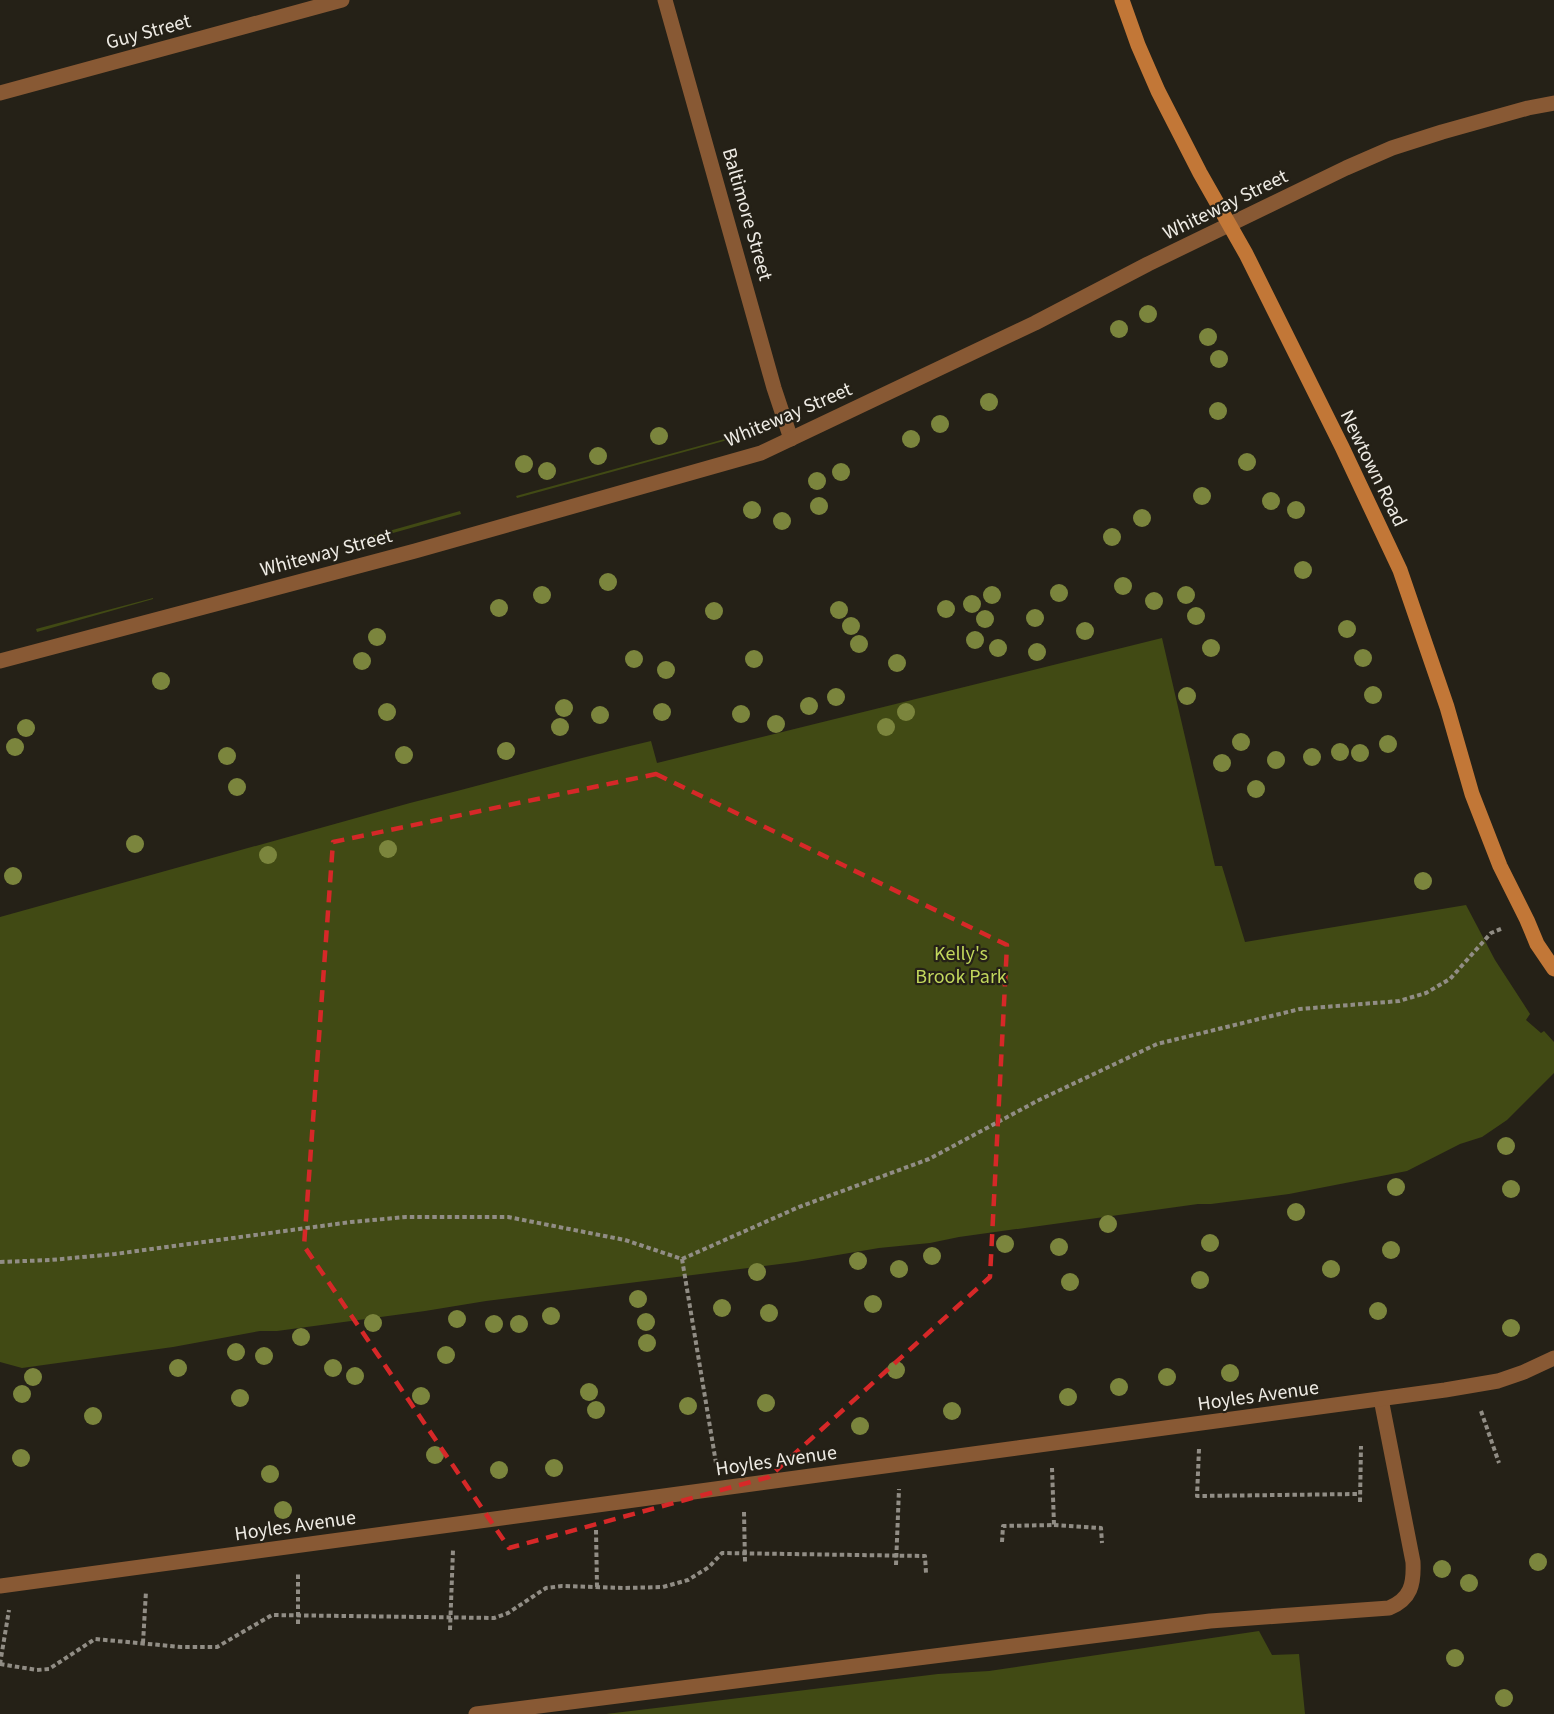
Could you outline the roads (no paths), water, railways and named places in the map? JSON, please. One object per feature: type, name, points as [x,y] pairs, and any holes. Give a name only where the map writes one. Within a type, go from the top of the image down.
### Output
[{"type":"street","name":"Guy Street","points":[[0,93],[342,0]]},
{"type":"street","name":"Baltimore Street","points":[[665,0],[774,388],[791,440]]},
{"type":"street","name":"Newtown Road","points":[[1122,0],[1138,45],[1158,90],[1205,182],[1246,254],[1400,570],[1447,707],[1472,794],[1500,866],[1537,944],[1554,969]]},
{"type":"street","name":"Whiteway Street","points":[[0,661],[415,551],[761,453],[1035,323],[1229,224],[1392,148],[1528,108],[1554,103]]},
{"type":"street","name":"Hoyles Avenue","points":[[0,1586],[1454,1389],[1498,1381],[1554,1358]]},
{"type":"street","points":[[476,1714],[1210,1621],[1389,1608],[1399,1604],[1406,1596],[1412,1587],[1414,1577],[1381,1399]]},
{"type":"park label","name":"Kelly's Brook Park","points":[[961,964]]}]
